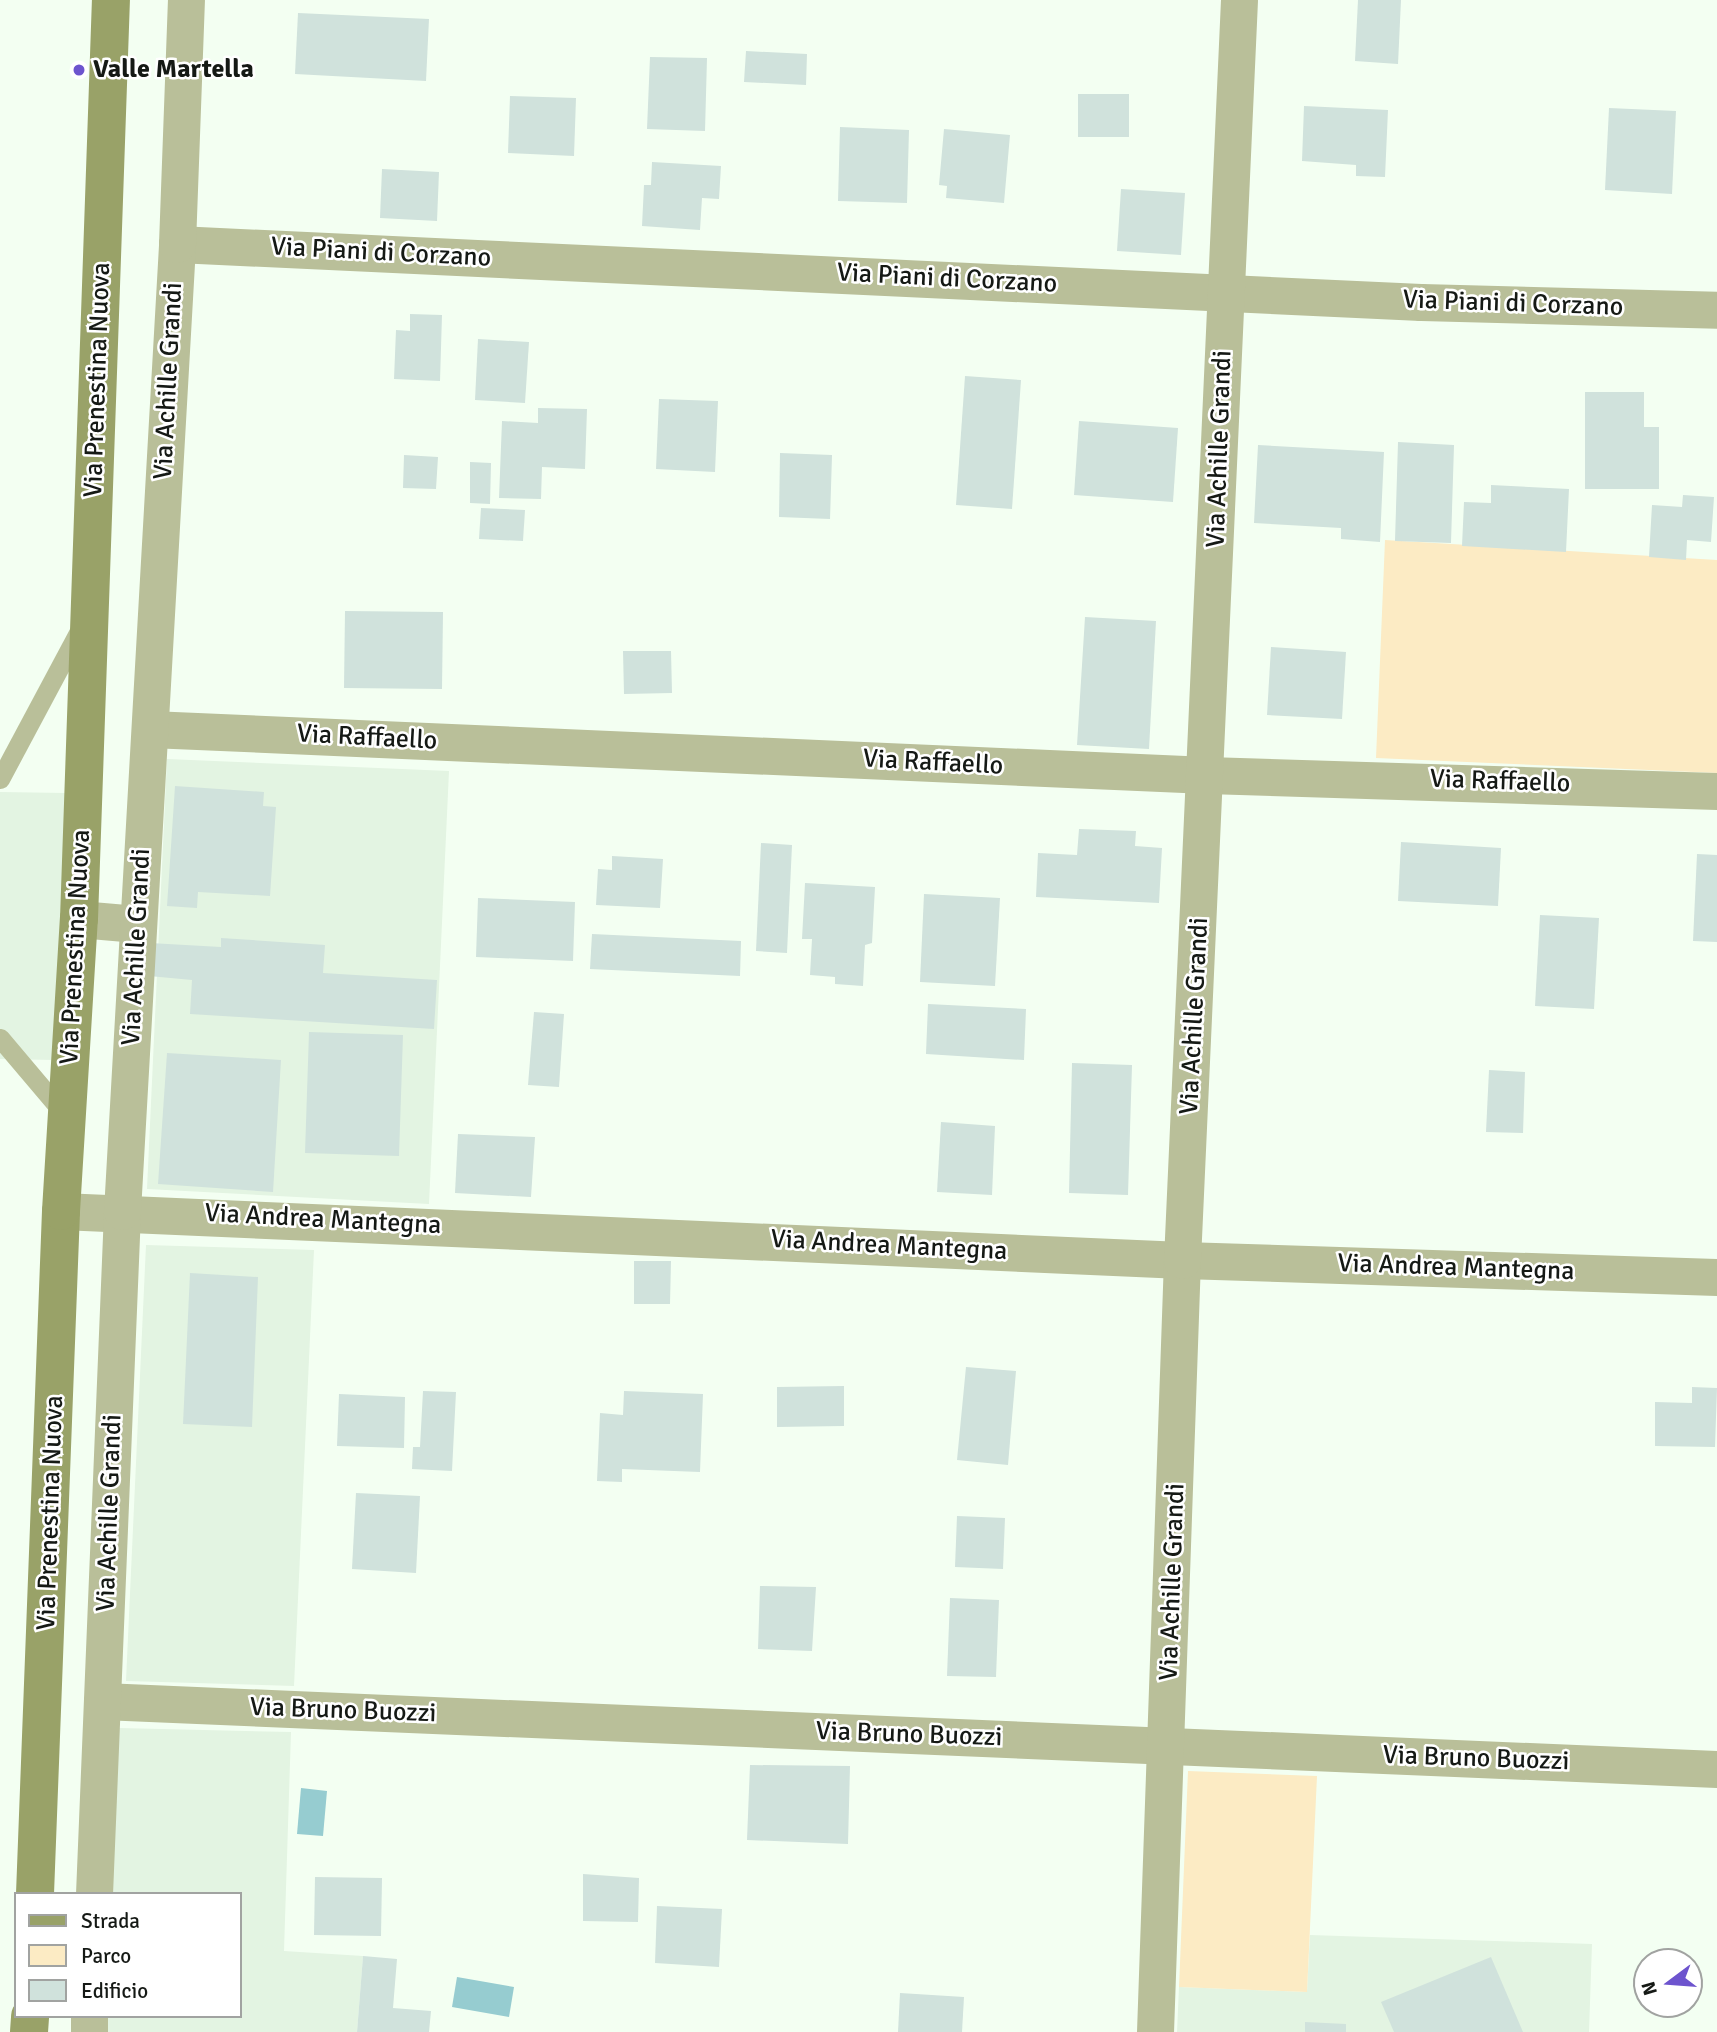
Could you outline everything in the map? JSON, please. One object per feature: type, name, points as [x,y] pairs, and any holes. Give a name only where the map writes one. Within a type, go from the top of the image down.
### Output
[{"type":"main road","name":"Via Prenestina Nuova","points":[[36,1892],[61,1211],[79,919],[111,0]]},
{"type":"street","name":"Via Achille Grandi","points":[[94,1892],[122,1211],[177,244],[186,0]]},
{"type":"street","name":"Via Achille Grandi","points":[[1156,2032],[1169,1746],[1182,1260],[1207,775],[1239,0]]},
{"type":"street","name":"Via Piani di Corzano","points":[[177,244],[1226,292],[1717,310]]},
{"type":"street","name":"Via Raffaello","points":[[150,729],[1207,775],[1717,791]]},
{"type":"street","points":[[79,919],[138,924]]},
{"type":"street","name":"Via Andrea Mantegna","points":[[61,1211],[122,1211],[1182,1260],[1717,1277]]},
{"type":"street","name":"Via Bruno Buozzi","points":[[102,1701],[1717,1769]]},
{"type":"lane","points":[[0,779],[90,611]]},
{"type":"lane","points":[[0,1038],[67,1117]]},
{"type":"shaded area","points":[[167,759],[449,771],[429,1204],[147,1189]]},
{"type":"shaded area","points":[[0,792],[66,793],[55,1060],[0,1059]]},
{"type":"shaded area","points":[[146,1245],[314,1250],[294,1686],[126,1681]]},
{"type":"shaded area","points":[[119,1728],[291,1732],[284,1951],[363,1956],[357,2032],[104,2032],[105,2018],[242,2018],[242,1892],[111,1892]]},
{"type":"shaded area","points":[[1310,1935],[1592,1944],[1589,2032],[1177,2032],[1179,1987],[1307,1992]]},
{"type":"green space","points":[[1385,540],[1717,560],[1717,773],[1376,758]]},
{"type":"green space","points":[[1188,1771],[1317,1776],[1307,1992],[1179,1987]]},
{"type":"water","points":[[301,1788],[327,1791],[323,1836],[297,1834]]},
{"type":"water","points":[[457,1977],[514,1987],[509,2017],[452,2007]]},
{"type":"building","points":[[1358,0],[1401,0],[1398,64],[1355,61]]},
{"type":"building","points":[[298,13],[429,19],[426,81],[295,74]]},
{"type":"building","points":[[746,51],[807,54],[806,85],[744,82]]},
{"type":"building","points":[[650,57],[707,58],[705,131],[647,129]]},
{"type":"building","points":[[1078,94],[1129,94],[1129,137],[1078,137]]},
{"type":"building","points":[[510,96],[576,98],[574,156],[508,153]]},
{"type":"building","points":[[1304,106],[1388,110],[1385,177],[1356,176],[1356,165],[1302,161]]},
{"type":"building","points":[[1609,108],[1676,111],[1672,194],[1605,190]]},
{"type":"building","points":[[840,127],[909,130],[907,203],[838,201]]},
{"type":"building","points":[[944,129],[1010,135],[1004,203],[946,198],[947,186],[939,185]]},
{"type":"building","points":[[652,162],[721,166],[719,199],[702,198],[700,230],[642,226],[644,185],[651,185]]},
{"type":"building","points":[[382,169],[439,172],[437,221],[380,218]]},
{"type":"building","points":[[1121,189],[1185,193],[1181,255],[1117,251]]},
{"type":"building","points":[[410,314],[442,315],[440,381],[394,379],[396,330],[410,331]]},
{"type":"building","points":[[478,339],[529,342],[525,403],[475,400]]},
{"type":"building","points":[[965,376],[1021,380],[1012,509],[956,505]]},
{"type":"building","points":[[1585,392],[1644,392],[1644,427],[1659,427],[1659,489],[1585,489]]},
{"type":"building","points":[[659,399],[718,401],[715,472],[656,469]]},
{"type":"building","points":[[538,408],[587,409],[585,469],[542,467],[541,499],[499,498],[502,421],[538,423]]},
{"type":"building","points":[[1079,421],[1178,428],[1173,502],[1074,495]]},
{"type":"building","points":[[1398,442],[1454,445],[1451,543],[1395,541]]},
{"type":"building","points":[[1258,445],[1384,452],[1380,542],[1341,539],[1341,528],[1254,523]]},
{"type":"building","points":[[780,453],[832,455],[830,519],[779,517]]},
{"type":"building","points":[[404,455],[438,457],[436,489],[403,488]]},
{"type":"building","points":[[470,462],[491,463],[490,504],[470,503]]},
{"type":"building","points":[[1491,485],[1569,489],[1566,552],[1462,546],[1464,502],[1491,503]]},
{"type":"building","points":[[1683,495],[1714,497],[1711,542],[1687,540],[1686,560],[1649,557],[1652,505],[1682,507]]},
{"type":"building","points":[[481,508],[525,510],[523,541],[479,539]]},
{"type":"building","points":[[345,611],[443,612],[442,689],[344,688]]},
{"type":"building","points":[[1085,617],[1156,621],[1149,749],[1077,745]]},
{"type":"building","points":[[1271,647],[1346,652],[1342,719],[1267,715]]},
{"type":"building","points":[[623,651],[671,651],[672,693],[624,694]]},
{"type":"building","points":[[175,786],[264,792],[263,806],[276,807],[270,896],[198,892],[197,908],[167,906]]},
{"type":"building","points":[[1079,829],[1136,831],[1135,846],[1162,848],[1159,903],[1036,897],[1038,853],[1077,855]]},
{"type":"building","points":[[1401,842],[1501,848],[1498,906],[1398,901]]},
{"type":"building","points":[[761,843],[792,845],[787,953],[756,951]]},
{"type":"building","points":[[1697,854],[1717,855],[1717,942],[1693,941]]},
{"type":"building","points":[[612,856],[663,859],[660,908],[596,905],[598,869],[612,870]]},
{"type":"building","points":[[805,883],[875,887],[872,943],[865,945],[863,986],[835,984],[835,977],[810,975],[812,939],[802,939]]},
{"type":"building","points":[[924,894],[1000,898],[995,986],[920,982]]},
{"type":"building","points":[[478,898],[575,902],[573,961],[476,957]]},
{"type":"building","points":[[1540,915],[1599,918],[1594,1009],[1535,1006]]},
{"type":"building","points":[[592,934],[741,941],[740,976],[590,969]]},
{"type":"building","points":[[221,938],[325,945],[323,973],[437,980],[434,1029],[190,1014],[192,980],[149,976],[150,943],[221,947]]},
{"type":"building","points":[[928,1004],[1026,1009],[1024,1060],[926,1054]]},
{"type":"building","points":[[534,1012],[564,1014],[559,1087],[528,1085]]},
{"type":"building","points":[[309,1032],[403,1035],[399,1156],[305,1153]]},
{"type":"building","points":[[167,1053],[281,1060],[273,1192],[158,1184]]},
{"type":"building","points":[[1072,1063],[1132,1065],[1128,1195],[1069,1193]]},
{"type":"building","points":[[1489,1070],[1525,1072],[1523,1133],[1486,1132]]},
{"type":"building","points":[[941,1122],[995,1126],[992,1195],[937,1192]]},
{"type":"building","points":[[458,1134],[535,1137],[531,1197],[455,1193]]},
{"type":"building","points":[[634,1261],[671,1261],[670,1304],[634,1304]]},
{"type":"building","points":[[190,1273],[258,1277],[252,1427],[183,1424]]},
{"type":"building","points":[[966,1367],[1016,1371],[1008,1465],[957,1460]]},
{"type":"building","points":[[844,1386],[844,1426],[777,1427],[777,1387]]},
{"type":"building","points":[[1692,1387],[1717,1388],[1715,1447],[1655,1446],[1655,1402],[1692,1403]]},
{"type":"building","points":[[423,1391],[456,1392],[452,1471],[412,1469],[413,1447],[420,1447]]},
{"type":"building","points":[[624,1391],[703,1394],[700,1472],[622,1469],[622,1482],[597,1481],[600,1413],[623,1415]]},
{"type":"building","points":[[339,1394],[405,1397],[404,1448],[337,1446]]},
{"type":"building","points":[[356,1493],[420,1496],[416,1573],[352,1569]]},
{"type":"building","points":[[957,1516],[1005,1518],[1003,1569],[955,1567]]},
{"type":"building","points":[[760,1586],[816,1587],[812,1651],[758,1649]]},
{"type":"building","points":[[950,1598],[999,1600],[996,1677],[947,1676]]},
{"type":"building","points":[[750,1765],[850,1766],[848,1844],[747,1840]]},
{"type":"building","points":[[583,1874],[639,1878],[638,1922],[583,1921]]},
{"type":"building","points":[[315,1877],[382,1878],[381,1936],[314,1935]]},
{"type":"building","points":[[657,1906],[722,1909],[719,1967],[655,1963]]},
{"type":"building","points":[[363,1956],[397,1959],[393,2008],[431,2011],[429,2032],[357,2032]]},
{"type":"building","points":[[1491,1957],[1523,2032],[1394,2032],[1381,2002]]},
{"type":"building","points":[[900,1993],[964,1997],[962,2032],[898,2032]]},
{"type":"building","points":[[1305,2022],[1346,2024],[1346,2032],[1305,2032]]},
{"type":"place","name":"Valle Martella","points":[[79,70]]}]
